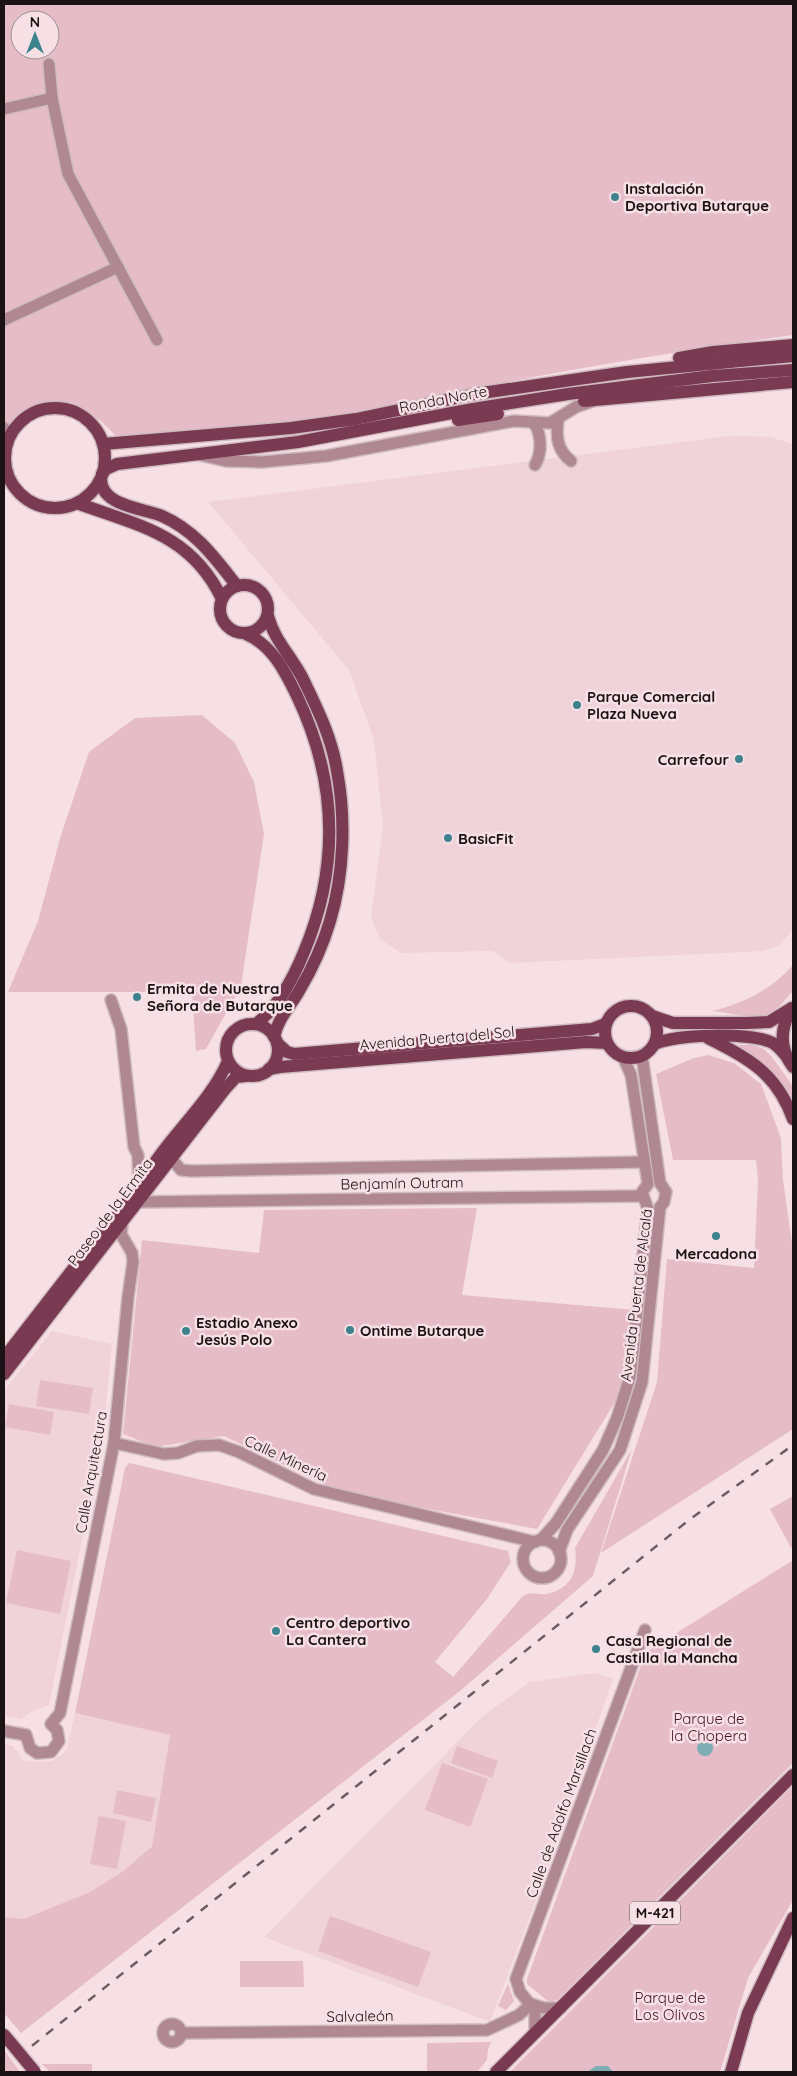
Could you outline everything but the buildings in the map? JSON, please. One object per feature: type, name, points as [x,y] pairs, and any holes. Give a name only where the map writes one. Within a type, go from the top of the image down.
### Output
[{"type":"main road","name":"Ronda Norte","points":[[626,372],[644,363],[713,352],[793,345]]},
{"type":"main road","name":"Ronda Norte","points":[[103,444],[292,428],[356,419],[475,394],[626,372],[793,356]]},
{"type":"main road","name":"Ronda Norte","points":[[77,503],[91,493],[106,469],[117,464],[298,442],[473,409],[568,394],[712,376],[793,370]]},
{"type":"main road","points":[[378,428],[421,426],[604,398],[793,382]]},
{"type":"main road","points":[[728,387],[744,389],[793,386]]},
{"type":"main road","points":[[237,586],[208,548],[185,528],[161,516],[123,504],[105,493],[101,486],[105,464],[103,444],[93,426],[85,418],[72,411],[58,408],[43,409],[30,415],[18,424],[6,439],[4,459],[6,479],[21,495],[38,506],[58,508],[77,503],[152,530],[175,541],[212,577],[222,599],[221,616],[224,623],[237,633],[246,634],[260,640],[270,651],[288,677],[310,723],[323,769],[330,810],[330,854],[322,899],[311,936],[285,991],[273,1008],[256,1024]]},
{"type":"main road","points":[[222,599],[237,586],[250,586],[262,592],[268,603],[271,631],[299,670],[323,721],[337,770],[342,818],[340,867],[330,920],[300,990],[277,1024],[277,1057],[269,1070],[262,1074],[246,1076],[235,1070],[228,1061],[225,1049],[230,1036],[241,1026],[256,1024],[270,1031],[276,1040]]},
{"type":"main road","points":[[246,634],[259,628],[268,616]]},
{"type":"main road","points":[[790,1062],[774,1044],[764,1040],[745,1037],[673,1037],[655,1044],[642,1056],[623,1057],[610,1049],[607,1043],[605,1024],[613,1012],[626,1006],[640,1007],[652,1016],[673,1023],[747,1024],[769,1022],[793,1007]]},
{"type":"main road","points":[[790,1062],[783,1042],[783,1026],[793,1007]]},
{"type":"main road","points":[[652,1016],[657,1029],[655,1044]]},
{"type":"main road","name":"Avenida Puerta del Sol","points":[[276,1040],[287,1052],[294,1054],[592,1029],[605,1024]]},
{"type":"main road","points":[[704,1036],[758,1065],[784,1096],[793,1119]]},
{"type":"main road","name":"Avenida Puerta del Sol","points":[[269,1070],[280,1067],[586,1042],[607,1043]]},
{"type":"main road","name":"Paseo de la Ermita","points":[[4,1358],[166,1156],[228,1061]]},
{"type":"main road","name":"Paseo de la Ermita","points":[[4,1374],[138,1202],[147,1173],[166,1156],[236,1077],[246,1076]]},
{"type":"main road","name":"M-421","points":[[496,2072],[793,1775]]},
{"type":"main road","points":[[731,2072],[748,2013],[793,1918]]},
{"type":"main road","points":[[7,2039],[36,2072]]},
{"type":"street","points":[[48,64],[52,98],[68,174],[157,340]]},
{"type":"street","points":[[4,108],[52,98]]},
{"type":"street","points":[[4,320],[118,267]]},
{"type":"street","points":[[199,454],[226,461],[244,462],[308,458],[514,421],[528,420],[544,424],[558,420],[576,407],[604,398]]},
{"type":"street","points":[[558,420],[560,448],[562,453],[571,461]]},
{"type":"street","points":[[534,423],[541,453],[535,465]]},
{"type":"street","name":"Paseo de la Ermita","points":[[111,1000],[121,1029],[134,1147],[138,1155],[143,1186]]},
{"type":"street","name":"Avenida Puerta de Alcalá","points":[[642,1056],[654,1183]]},
{"type":"street","name":"Avenida Puerta de Alcalá","points":[[559,1552],[567,1530],[620,1450],[642,1382],[661,1206],[666,1192],[654,1183],[644,1162],[631,1075],[623,1057]]},
{"type":"street","name":"Paseo de la Ermita","points":[[138,1155],[148,1158],[166,1156]]},
{"type":"street","name":"Benjamín Outram","points":[[166,1156],[182,1170],[191,1171],[644,1162]]},
{"type":"street","name":"Avenida Puerta de Alcalá","points":[[538,1541],[556,1523],[603,1450],[617,1418],[630,1377],[645,1200],[644,1188],[654,1183]]},
{"type":"street","points":[[143,1186],[162,1201]]},
{"type":"street","points":[[645,1200],[653,1207],[661,1206]]},
{"type":"street","name":"Benjamín Outram","points":[[138,1202],[645,1200]]},
{"type":"street","name":"Calle Arquitectura","points":[[4,1731],[26,1735],[27,1744],[33,1751],[42,1754],[51,1752],[57,1746],[59,1738],[57,1730],[51,1724],[60,1713],[114,1443],[133,1262],[132,1253],[121,1234],[122,1224]]},
{"type":"street","name":"Calle Minería","points":[[114,1443],[164,1454],[178,1454],[197,1446],[219,1445],[240,1452],[314,1489],[346,1498],[538,1541]]},
{"type":"street","name":"Calle Minería","points":[[504,1534],[524,1551]]},
{"type":"street","points":[[538,1541],[552,1544],[559,1552],[560,1563],[555,1573],[540,1578],[526,1570],[523,1561],[524,1551],[538,1541]]},
{"type":"street","name":"Calle de Adolfo Marsillach","points":[[531,2004],[520,1992],[516,1979],[644,1630]]},
{"type":"street","points":[[531,2004],[544,2008],[561,2008]]},
{"type":"street","points":[[531,2004],[537,2015],[535,2032]]},
{"type":"street","name":"Salvaleón","points":[[181,2033],[487,2030],[519,2015],[531,2004]]},
{"type":"shaded area","name":"Parque Comercial Plaza Nueva","points":[[729,436],[770,437],[793,444],[793,930],[779,945],[763,951],[510,963],[492,951],[401,953],[380,939],[371,917],[383,827],[374,740],[349,670],[208,502]]},
{"type":"shaded area","points":[[52,1331],[112,1344],[103,1435],[49,1705],[31,1712],[21,1719],[4,1716],[4,1391]]},
{"type":"shaded area","points":[[594,1673],[613,1678],[544,1879],[490,2022],[264,1937],[484,1715],[530,1682]]},
{"type":"shaded area","points":[[75,1713],[170,1735],[152,1845],[122,1872],[90,1892],[24,1920],[4,1917],[4,1744],[13,1746],[22,1760],[33,1762],[51,1761],[63,1754],[67,1748]]},
{"type":"green space","points":[[4,4],[793,4],[793,335],[629,360],[453,392],[365,411],[211,430],[118,438],[101,421],[71,402],[36,404],[16,416],[4,429]]},
{"type":"green space","points":[[202,715],[235,743],[254,782],[264,834],[241,986],[206,1049],[196,1051],[192,992],[8,992],[38,921],[61,835],[89,752],[135,718]]},
{"type":"green space","points":[[793,965],[793,991],[774,1011],[752,1017],[712,1011],[746,1000],[776,981]]},
{"type":"green space","points":[[732,1045],[754,1045],[764,1049],[772,1057],[792,1085],[793,1108]]},
{"type":"green space","points":[[708,1055],[734,1063],[761,1084],[781,1138],[783,1180],[793,1250],[793,1429],[601,1553],[657,1382],[667,1259],[754,1268],[758,1180],[756,1160],[673,1160],[656,1074],[694,1058]]},
{"type":"green space","points":[[477,1208],[462,1295],[635,1310],[626,1384],[537,1529],[342,1493],[224,1436],[155,1447],[123,1434],[142,1240],[259,1253],[264,1210]]},
{"type":"green space","points":[[40,1380],[93,1388],[89,1414],[36,1406]]},
{"type":"green space","points":[[9,1404],[54,1412],[50,1435],[5,1427]]},
{"type":"green space","name":"Centro deportivo La Cantera","points":[[632,1449],[593,1576],[460,1691],[21,2033],[4,2013],[4,1917],[24,1919],[90,1892],[122,1872],[152,1846],[170,1735],[75,1713],[125,1468],[129,1463],[508,1551],[511,1562],[487,1599],[435,1662],[453,1677],[523,1596],[532,1593],[547,1594],[562,1588],[568,1583],[574,1571],[575,1548]]},
{"type":"green space","points":[[793,1496],[793,1547],[791,1548],[770,1509]]},
{"type":"green space","points":[[17,1550],[71,1561],[60,1614],[6,1603]]},
{"type":"green space","name":"Parque de la Chopera","points":[[793,1560],[793,1763],[557,2000],[549,2002],[527,1984],[527,1979],[646,1652]]},
{"type":"green space","points":[[457,1746],[498,1761],[492,1778],[451,1763]]},
{"type":"green space","points":[[442,1763],[488,1779],[470,1827],[425,1810]]},
{"type":"green space","name":"Parque de Los Olivos","points":[[793,1786],[793,1900],[748,1978],[720,2072],[510,2072]]},
{"type":"green space","points":[[117,1790],[156,1798],[151,1822],[113,1813]]},
{"type":"green space","points":[[99,1816],[126,1821],[117,1869],[90,1864]]},
{"type":"green space","points":[[330,1916],[431,1952],[418,1987],[318,1951]]},
{"type":"green space","points":[[240,1961],[303,1961],[304,1987],[240,1987]]},
{"type":"green space","points":[[508,1984],[514,2001],[506,2010],[498,2006]]},
{"type":"green space","points":[[491,2042],[487,2060],[477,2072],[427,2072],[427,2043]]},
{"type":"green space","points":[[4,2050],[20,2072],[4,2072]]},
{"type":"green space","points":[[42,2064],[92,2064],[92,2072],[50,2072]]},
{"type":"water","points":[[705,1740],[713,1748],[705,1756],[697,1748]]},
{"type":"water","points":[[596,2066],[608,2066],[613,2072],[587,2072]]},
{"type":"railway","points":[[18,2057],[689,1520],[793,1445]]},
{"type":"place","name":"Instalación Deportiva Butarque","points":[[615,197]]},
{"type":"place","name":"Parque Comercial Plaza Nueva","points":[[577,705]]},
{"type":"place","name":"Carrefour","points":[[739,759]]},
{"type":"place","name":"BasicFit","points":[[448,838]]},
{"type":"place","name":"Ermita de Nuestra Señora de Butarque","points":[[137,997]]},
{"type":"place","name":"Mercadona","points":[[716,1236]]},
{"type":"place","name":"Ontime Butarque","points":[[350,1330]]},
{"type":"place","name":"Estadio Anexo Jesús Polo","points":[[186,1331]]},
{"type":"place","name":"Centro deportivo La Cantera","points":[[276,1631]]},
{"type":"place","name":"Casa Regional de Castilla la Mancha","points":[[596,1649]]}]
